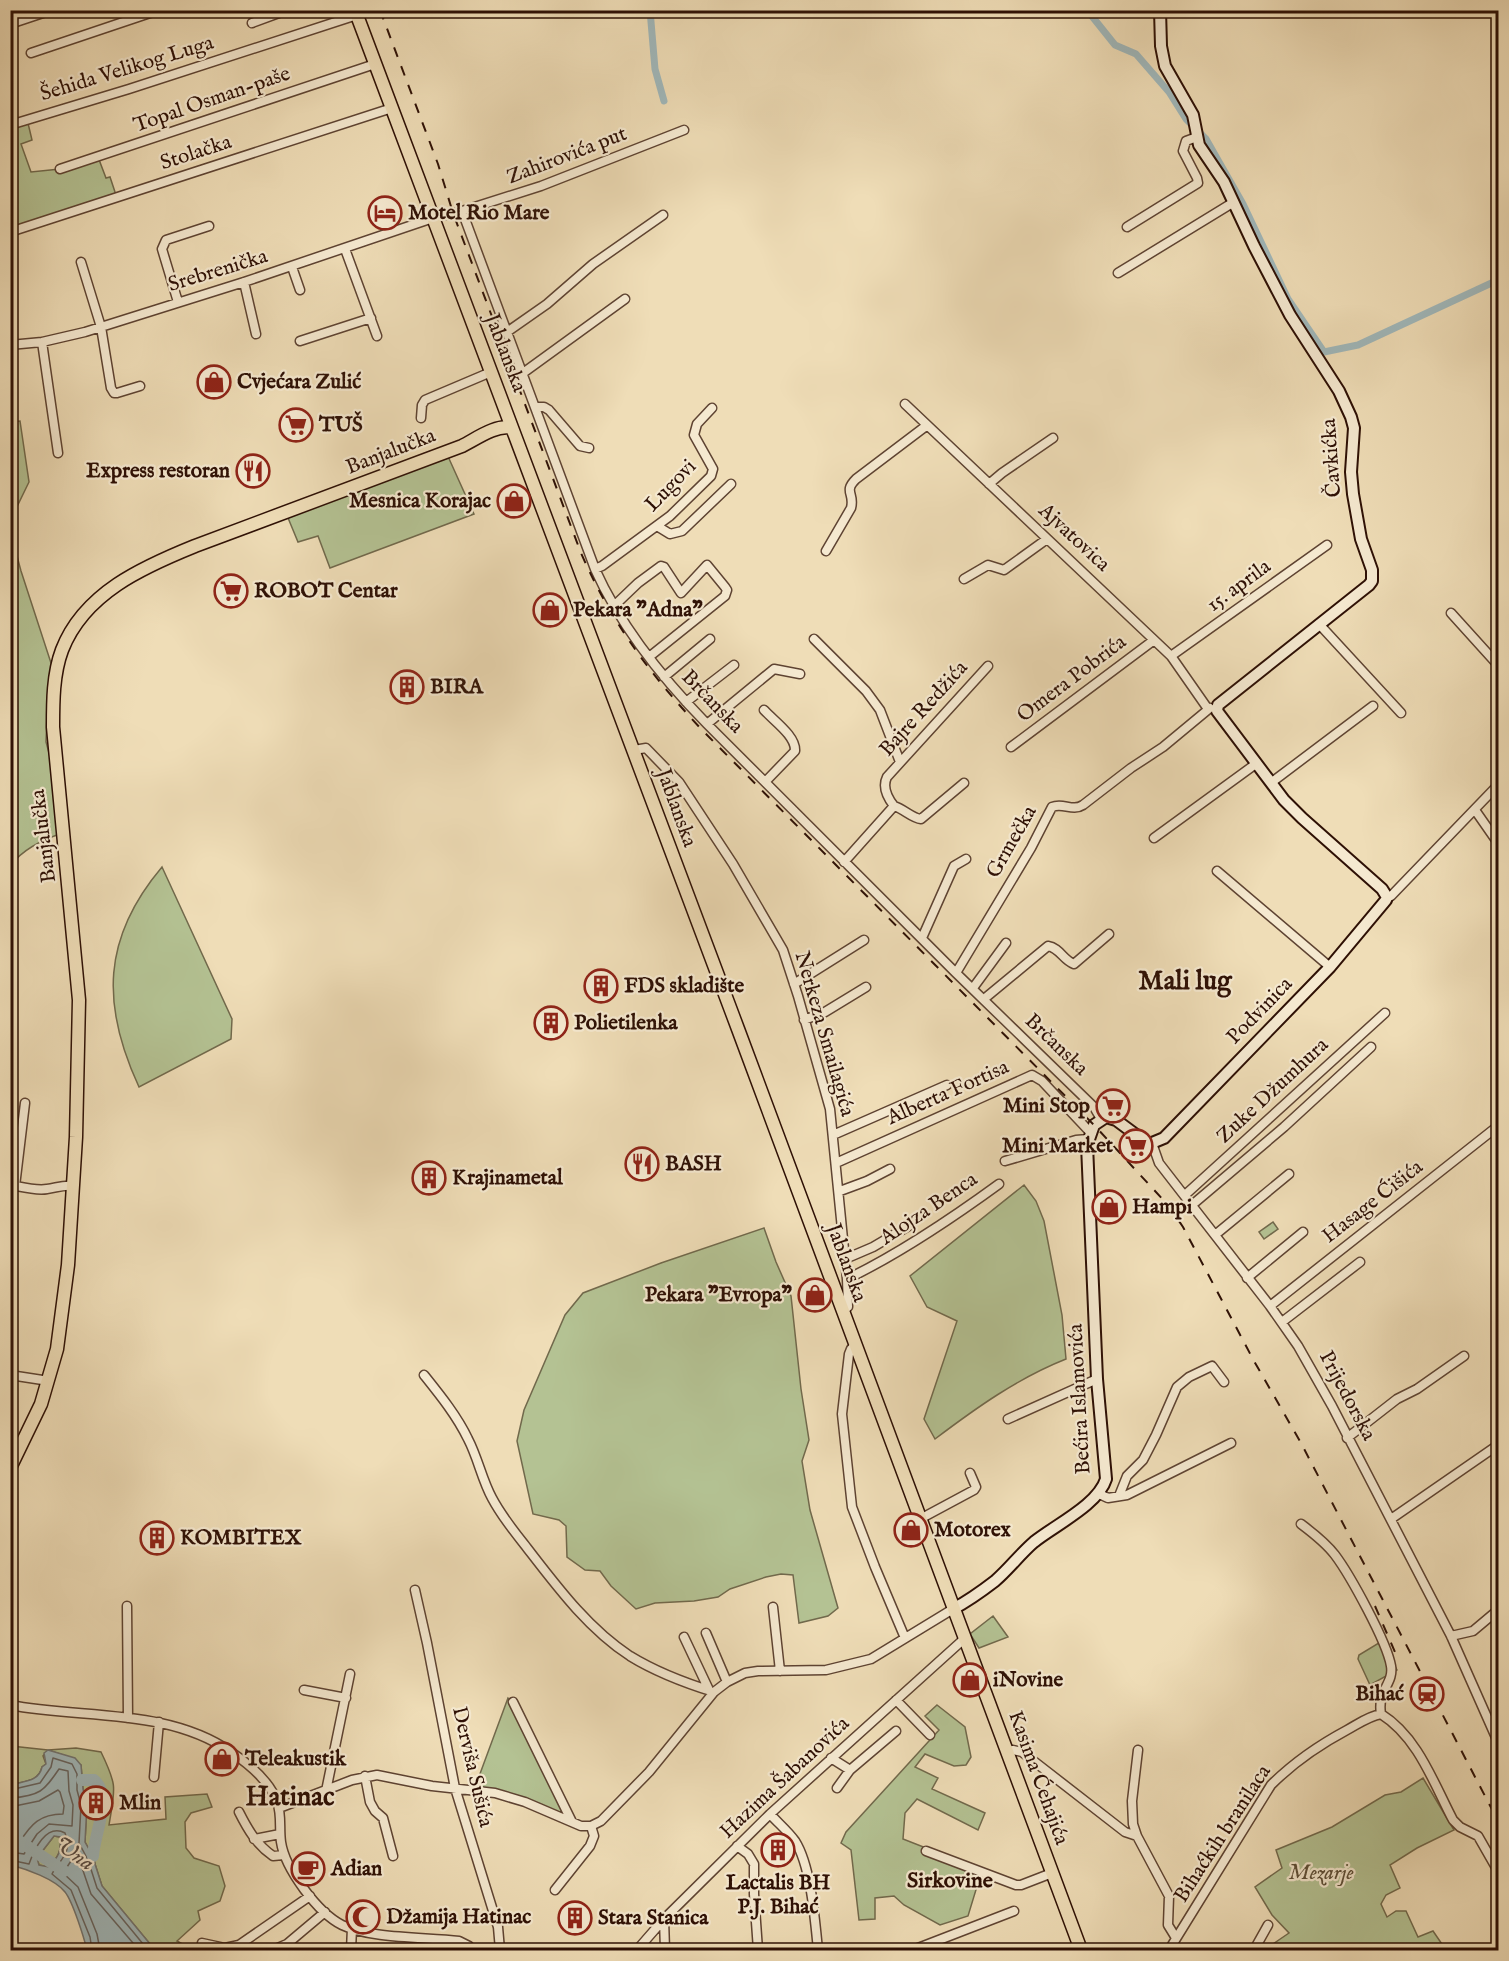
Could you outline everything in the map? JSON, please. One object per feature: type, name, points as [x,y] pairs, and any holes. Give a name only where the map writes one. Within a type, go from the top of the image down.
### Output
[{"type":"main road","name":"Jablanska","points":[[356,13],[634,750],[955,1614]]},
{"type":"main road","points":[[489,433],[496,421],[500,396]]},
{"type":"main road","points":[[462,446],[506,427],[513,430]]},
{"type":"main road","points":[[462,446],[513,430]]},
{"type":"main road","name":"Banjalučka","points":[[10,1468],[37,1413],[49,1381],[63,1317],[68,1265],[78,1088],[79,1000],[53,727],[53,694],[62,650],[82,615],[124,579],[195,546],[462,446]]},
{"type":"main road","name":"Kasima Ćehajića","points":[[955,1614],[1081,1950]]},
{"type":"street","points":[[10,24],[52,10]]},
{"type":"street","points":[[31,53],[159,10]]},
{"type":"street","points":[[252,23],[287,10]]},
{"type":"street","name":"Čavkićka","points":[[1161,10],[1161,46],[1165,66],[1193,115],[1199,145],[1224,182],[1290,315],[1343,397],[1354,428],[1351,472],[1353,494],[1361,539],[1372,570],[1372,581],[1369,585],[1212,709]]},
{"type":"street","name":"Šehida Velikog Luga","points":[[10,124],[129,89],[356,13]]},
{"type":"street","name":"Topal Osman-paše","points":[[60,170],[375,64]]},
{"type":"street","name":"Stolačka","points":[[10,232],[392,108]]},
{"type":"street","name":"Zahirovića put","points":[[462,211],[541,186],[684,130]]},
{"type":"street","points":[[1127,226],[1198,183],[1183,152],[1186,141],[1196,131]]},
{"type":"street","points":[[1118,273],[1234,202]]},
{"type":"street","name":"Srebrenička","points":[[10,345],[42,342],[100,327],[292,267],[433,218],[462,211]]},
{"type":"street","name":"Brčanska","points":[[462,211],[596,569],[615,605],[649,657],[707,724],[956,973],[1094,1107],[1101,1119]]},
{"type":"street","points":[[507,332],[547,304],[593,264],[663,215]]},
{"type":"street","points":[[178,302],[162,245],[171,239],[209,226]]},
{"type":"street","points":[[345,249],[377,336]]},
{"type":"street","points":[[81,262],[100,327],[112,391],[117,393],[140,386]]},
{"type":"street","points":[[292,267],[300,290]]},
{"type":"street","points":[[244,282],[256,334]]},
{"type":"street","points":[[523,373],[625,299]]},
{"type":"street","points":[[300,341],[371,318]]},
{"type":"street","points":[[42,342],[58,453]]},
{"type":"street","points":[[421,418],[422,405],[425,400],[491,372]]},
{"type":"street","name":"Ajvatovica","points":[[904,404],[1171,656],[1284,800],[1382,889],[1387,897]]},
{"type":"street","points":[[535,407],[544,407],[549,410],[580,446],[589,448]]},
{"type":"street","name":"Lugovi","points":[[596,569],[657,526],[712,473],[711,466],[694,435],[697,424],[712,408]]},
{"type":"street","points":[[826,551],[851,508],[853,501],[849,486],[926,426]]},
{"type":"street","points":[[989,484],[1053,438]]},
{"type":"street","points":[[657,526],[670,534],[682,531],[731,484]]},
{"type":"street","points":[[964,579],[987,565],[1002,570],[1006,569],[1047,539]]},
{"type":"street","name":"15. aprila","points":[[1171,656],[1327,545]]},
{"type":"street","points":[[615,605],[661,566],[669,573],[681,593],[707,565],[725,587],[725,596],[649,657]]},
{"type":"street","points":[[1451,614],[1498,665]]},
{"type":"street","points":[[1319,624],[1401,713]]},
{"type":"street","points":[[664,677],[710,639]]},
{"type":"street","points":[[814,639],[866,692],[880,710],[900,762]]},
{"type":"street","name":"Omera Pobrića","points":[[1011,747],[1154,640]]},
{"type":"street","points":[[686,702],[734,665]]},
{"type":"street","name":"Bajre Redžića","points":[[894,806],[886,794],[885,781],[988,666]]},
{"type":"street","points":[[707,724],[774,669],[800,674]]},
{"type":"street","points":[[1272,782],[1373,706]]},
{"type":"street","name":"Grmečka","points":[[956,973],[1031,848],[1052,807],[1058,805],[1074,809],[1083,805],[1212,709]]},
{"type":"street","points":[[764,710],[793,740],[796,747],[795,751],[766,781]]},
{"type":"street","name":"Nerkeza Smailagića","points":[[634,750],[646,748],[679,782],[733,864],[783,950],[830,1109],[847,1279],[848,1307],[843,1311]]},
{"type":"street","points":[[1154,838],[1257,763]]},
{"type":"street","points":[[844,862],[894,806],[904,808],[917,819],[921,819],[964,783]]},
{"type":"street","points":[[1387,897],[1391,896],[1497,790]]},
{"type":"street","points":[[1475,810],[1498,843]]},
{"type":"street","points":[[922,938],[954,867],[966,860]]},
{"type":"street","points":[[1217,871],[1330,967]]},
{"type":"street","name":"Podvinica","points":[[1152,1143],[1164,1138],[1330,967],[1387,897]]},
{"type":"street","points":[[984,999],[1048,946],[1059,951],[1074,964],[1109,934]]},
{"type":"street","points":[[794,984],[864,940]]},
{"type":"street","points":[[973,988],[1006,943]]},
{"type":"street","points":[[804,1020],[825,1011],[866,987]]},
{"type":"street","name":"Zuke Džumhura","points":[[1185,1195],[1385,1013]]},
{"type":"street","points":[[1192,1205],[1284,1127],[1371,1047]]},
{"type":"street","name":"Alberta Fortisa","points":[[836,1163],[1032,1075],[1042,1081],[1089,1135]]},
{"type":"street","points":[[833,1135],[947,1085]]},
{"type":"street","points":[[25,1103],[13,1185],[40,1190],[59,1185],[72,1186]]},
{"type":"street","points":[[1005,1161],[1089,1135],[1101,1119],[1106,1117],[1112,1118],[1147,1143],[1152,1143]]},
{"type":"street","name":"Hasage Ćišića","points":[[1270,1306],[1498,1126]]},
{"type":"street","name":"Bećira Islamovića","points":[[955,1614],[996,1580],[1035,1541],[1079,1510],[1104,1485],[1106,1479],[1097,1379],[1089,1135]]},
{"type":"street","name":"Prijedorska","points":[[1152,1143],[1160,1163],[1270,1306],[1314,1374],[1451,1636],[1498,1742]]},
{"type":"street","points":[[840,1191],[890,1169]]},
{"type":"street","points":[[1215,1235],[1289,1174]]},
{"type":"street","name":"Alojza Benca","points":[[847,1279],[880,1263],[999,1184]]},
{"type":"street","points":[[845,1259],[873,1247],[912,1224]]},
{"type":"street","points":[[1247,1278],[1303,1232]]},
{"type":"street","points":[[1281,1322],[1360,1262]]},
{"type":"street","points":[[856,1344],[849,1354],[842,1414],[852,1507],[905,1638]]},
{"type":"street","points":[[1347,1438],[1397,1399],[1417,1389],[1464,1356]]},
{"type":"street","points":[[1119,1496],[1127,1476],[1140,1463],[1156,1435],[1181,1382],[1212,1366],[1224,1382]]},
{"type":"street","points":[[10,1375],[49,1381]]},
{"type":"street","points":[[424,1375],[444,1400],[469,1440],[499,1511],[538,1563],[582,1615],[630,1656],[671,1677],[712,1691]]},
{"type":"street","points":[[1008,1419],[1097,1379]]},
{"type":"street","points":[[1097,1493],[1108,1498],[1127,1495],[1231,1443]]},
{"type":"street","points":[[1391,1519],[1498,1445]]},
{"type":"street","points":[[920,1519],[974,1490],[976,1487],[970,1473]]},
{"type":"street","points":[[1301,1524],[1334,1554],[1345,1569],[1382,1641],[1391,1670],[1379,1703],[1382,1714],[1411,1741],[1453,1820],[1460,1827],[1478,1836],[1498,1871]]},
{"type":"street","name":"Derviša Sušića","points":[[415,1590],[455,1788],[498,1927],[500,1950]]},
{"type":"street","points":[[127,1606],[128,1719]]},
{"type":"street","points":[[773,1607],[780,1671]]},
{"type":"street","points":[[1451,1636],[1473,1630],[1498,1610]]},
{"type":"street","points":[[279,1808],[365,1776],[392,1776],[432,1786],[495,1793],[581,1826],[591,1826],[612,1811],[649,1772],[712,1691],[727,1682],[752,1672],[826,1670],[856,1664],[872,1659],[905,1638],[955,1614]]},
{"type":"street","points":[[706,1633],[727,1682]]},
{"type":"street","points":[[684,1637],[712,1691]]},
{"type":"street","name":"Hazima Šabanovića","points":[[637,1950],[770,1814],[964,1639]]},
{"type":"street","points":[[326,1791],[350,1674]]},
{"type":"street","points":[[303,1690],[346,1698]]},
{"type":"street","points":[[896,1700],[930,1735]]},
{"type":"street","points":[[513,1702],[572,1822]]},
{"type":"street","points":[[10,1705],[159,1722],[213,1740],[246,1763],[271,1789],[279,1808],[280,1834],[284,1855],[290,1867],[310,1896],[342,1925],[377,1933],[459,1941],[472,1950]]},
{"type":"street","name":"Bihaćkih branilaca","points":[[1169,1950],[1271,1785],[1288,1768],[1319,1746],[1354,1726],[1382,1714]]},
{"type":"street","points":[[154,1777],[159,1722]]},
{"type":"street","points":[[837,1788],[850,1770],[896,1731]]},
{"type":"street","points":[[1138,1750],[1132,1801],[1133,1824],[1169,1896],[1168,1925],[1176,1938]]},
{"type":"street","points":[[1007,1751],[1022,1752],[1125,1832],[1137,1836]]},
{"type":"street","points":[[831,1758],[850,1770]]},
{"type":"street","points":[[365,1776],[370,1802],[383,1818],[393,1856]]},
{"type":"street","points":[[239,1812],[254,1839],[271,1856],[284,1855]]},
{"type":"street","points":[[770,1814],[791,1836],[804,1861],[814,1912],[818,1950]]},
{"type":"street","points":[[555,1890],[590,1846],[594,1836],[591,1826]]},
{"type":"street","points":[[254,1839],[280,1834]]},
{"type":"street","points":[[737,1846],[748,1854],[754,1864],[758,1950]]},
{"type":"street","points":[[926,1851],[1016,1885],[1052,1874]]},
{"type":"street","points":[[202,1943],[225,1948],[245,1942],[310,1896]]},
{"type":"street","points":[[913,1950],[1014,1911]]},
{"type":"street","points":[[273,1950],[287,1947],[326,1912]]},
{"type":"street","points":[[664,1920],[666,1950]]},
{"type":"street","points":[[1254,1950],[1268,1925]]},
{"type":"street","points":[[351,1950],[352,1928]]},
{"type":"green space","points":[[27,119],[32,140],[21,144],[31,172],[60,169],[98,157],[106,178],[110,177],[117,198],[11,232],[10,125]]},
{"type":"green space","points":[[20,421],[29,482],[11,519],[14,545],[21,571],[52,666],[48,687],[46,742],[58,786],[63,833],[35,845],[11,865],[10,422]]},
{"type":"green space","points":[[446,452],[474,514],[330,568],[318,536],[298,542],[286,513]]},
{"type":"green space","points":[[162,867],[232,1019],[231,1039],[139,1087],[118,1028],[114,1000],[114,973],[118,946],[128,920],[142,893]]},
{"type":"green space","points":[[1024,1185],[1036,1201],[1044,1221],[1062,1315],[1066,1359],[1014,1384],[935,1439],[924,1419],[957,1321],[927,1307],[910,1276]]},
{"type":"green space","points":[[1273,1222],[1278,1229],[1264,1239],[1259,1232]]},
{"type":"green space","points":[[764,1228],[791,1296],[809,1440],[802,1461],[810,1510],[838,1608],[828,1616],[799,1623],[793,1575],[781,1574],[730,1589],[718,1597],[655,1603],[636,1609],[611,1586],[600,1571],[585,1570],[567,1557],[566,1526],[559,1520],[533,1514],[517,1441],[524,1410],[565,1315],[583,1293],[661,1263]]},
{"type":"green space","points":[[993,1616],[1008,1637],[979,1648],[970,1634]]},
{"type":"green space","points":[[1382,1641],[1397,1670],[1370,1685],[1358,1659],[1359,1655]]},
{"type":"green space","points":[[508,1698],[513,1702],[572,1822],[548,1811],[474,1790]]},
{"type":"green space","points":[[937,1705],[965,1727],[971,1757],[966,1765],[954,1766],[925,1754],[915,1767],[938,1778],[932,1789],[985,1813],[978,1830],[917,1799],[905,1813],[903,1839],[982,1870],[968,1916],[940,1925],[904,1905],[894,1896],[875,1898],[875,1919],[859,1920],[851,1850],[841,1843],[846,1832],[939,1730],[925,1716]]},
{"type":"green space","points":[[11,1746],[48,1750],[43,1756],[46,1764],[38,1776],[11,1785]]},
{"type":"green space","points":[[76,1748],[101,1752],[114,1788],[109,1825],[166,1819],[165,1797],[207,1794],[212,1807],[191,1813],[185,1822],[186,1848],[194,1858],[219,1866],[225,1886],[220,1901],[198,1911],[200,1920],[177,1941],[189,1950],[155,1950],[102,1886],[94,1858],[85,1842],[87,1804],[81,1765],[66,1756],[48,1750]]},
{"type":"green space","name":"Mezarje","points":[[1423,1778],[1454,1830],[1417,1848],[1390,1865],[1400,1888],[1386,1895],[1381,1904],[1387,1917],[1396,1911],[1406,1911],[1418,1937],[1433,1931],[1446,1950],[1276,1950],[1273,1944],[1289,1933],[1272,1915],[1255,1887],[1282,1868],[1276,1850],[1332,1827],[1385,1795],[1401,1792]]},
{"type":"green space","points":[[54,1836],[60,1837],[60,1850],[57,1857],[49,1867],[39,1865],[37,1858]]},
{"type":"water","points":[[48,1750],[75,1758],[81,1765],[87,1804],[85,1842],[94,1858],[102,1886],[155,1950],[87,1950],[75,1912],[65,1892],[47,1879],[11,1865],[11,1785],[38,1776],[46,1764],[44,1753]],"holes":[[[54,1836],[60,1837],[60,1850],[55,1860],[49,1867],[39,1865],[37,1858]]]},
{"type":"waterway","points":[[650,10],[655,69],[664,101]]},
{"type":"waterway","points":[[1087,10],[1115,45],[1136,54],[1169,92],[1186,119],[1206,139],[1243,204],[1288,299],[1324,352],[1358,345],[1498,280]]},
{"type":"waterway","points":[[82,1780],[94,1780],[102,1796],[101,1816],[93,1856]]},
{"type":"waterway","name":"Una","points":[[10,1835],[64,1871]]},
{"type":"railway","points":[[380,10],[438,164],[453,213],[581,553],[619,625],[649,668],[702,730],[1094,1125],[1168,1205],[1183,1227],[1254,1361],[1301,1443],[1498,1821]]},
{"type":"railway","points":[[1375,1606],[1398,1659]]},
{"type":"place","name":"Motel Rio Mare","points":[[385,213]]},
{"type":"place","name":"Cvjećara Zulić","points":[[214,382]]},
{"type":"place","name":"TUŠ","points":[[296,425]]},
{"type":"place","name":"Express restoran","points":[[253,471]]},
{"type":"place","name":"Mesnica Korajac","points":[[514,501]]},
{"type":"place","name":"ROBOT Centar","points":[[231,591]]},
{"type":"place","name":"Pekara \"Adna\"","points":[[550,610]]},
{"type":"place","name":"BIRA","points":[[407,687]]},
{"type":"place","name":"FDS skladište","points":[[601,986]]},
{"type":"place","name":"Polietilenka","points":[[551,1023]]},
{"type":"place","name":"Mini Stop","points":[[1113,1106]]},
{"type":"place","name":"Mini Market","points":[[1136,1146]]},
{"type":"place","name":"BASH","points":[[642,1164]]},
{"type":"place","name":"Krajinametal","points":[[429,1178]]},
{"type":"place","name":"Hampi","points":[[1109,1207]]},
{"type":"place","name":"Pekara \"Evropa\"","points":[[815,1295]]},
{"type":"place","name":"Motorex","points":[[911,1530]]},
{"type":"place","name":"KOMBITEX","points":[[157,1538]]},
{"type":"place","name":"iNovine","points":[[970,1680]]},
{"type":"place","name":"Bihać","points":[[1427,1694]]},
{"type":"place","name":"Teleakustik","points":[[222,1759]]},
{"type":"place","name":"Mlin","points":[[96,1803]]},
{"type":"place","name":"Lactalis BH P.J. Bihać","points":[[778,1850]]},
{"type":"place","name":"Adian","points":[[308,1869]]},
{"type":"place","name":"Džamija Hatinac","points":[[363,1917]]},
{"type":"place","name":"Stara Stanica","points":[[575,1918]]},
{"type":"district","name":"Mali lug","points":[[1185,982]]},
{"type":"district","name":"Hatinac","points":[[290,1798]]},
{"type":"district","name":"Sirkovine","points":[[950,1881]]}]
